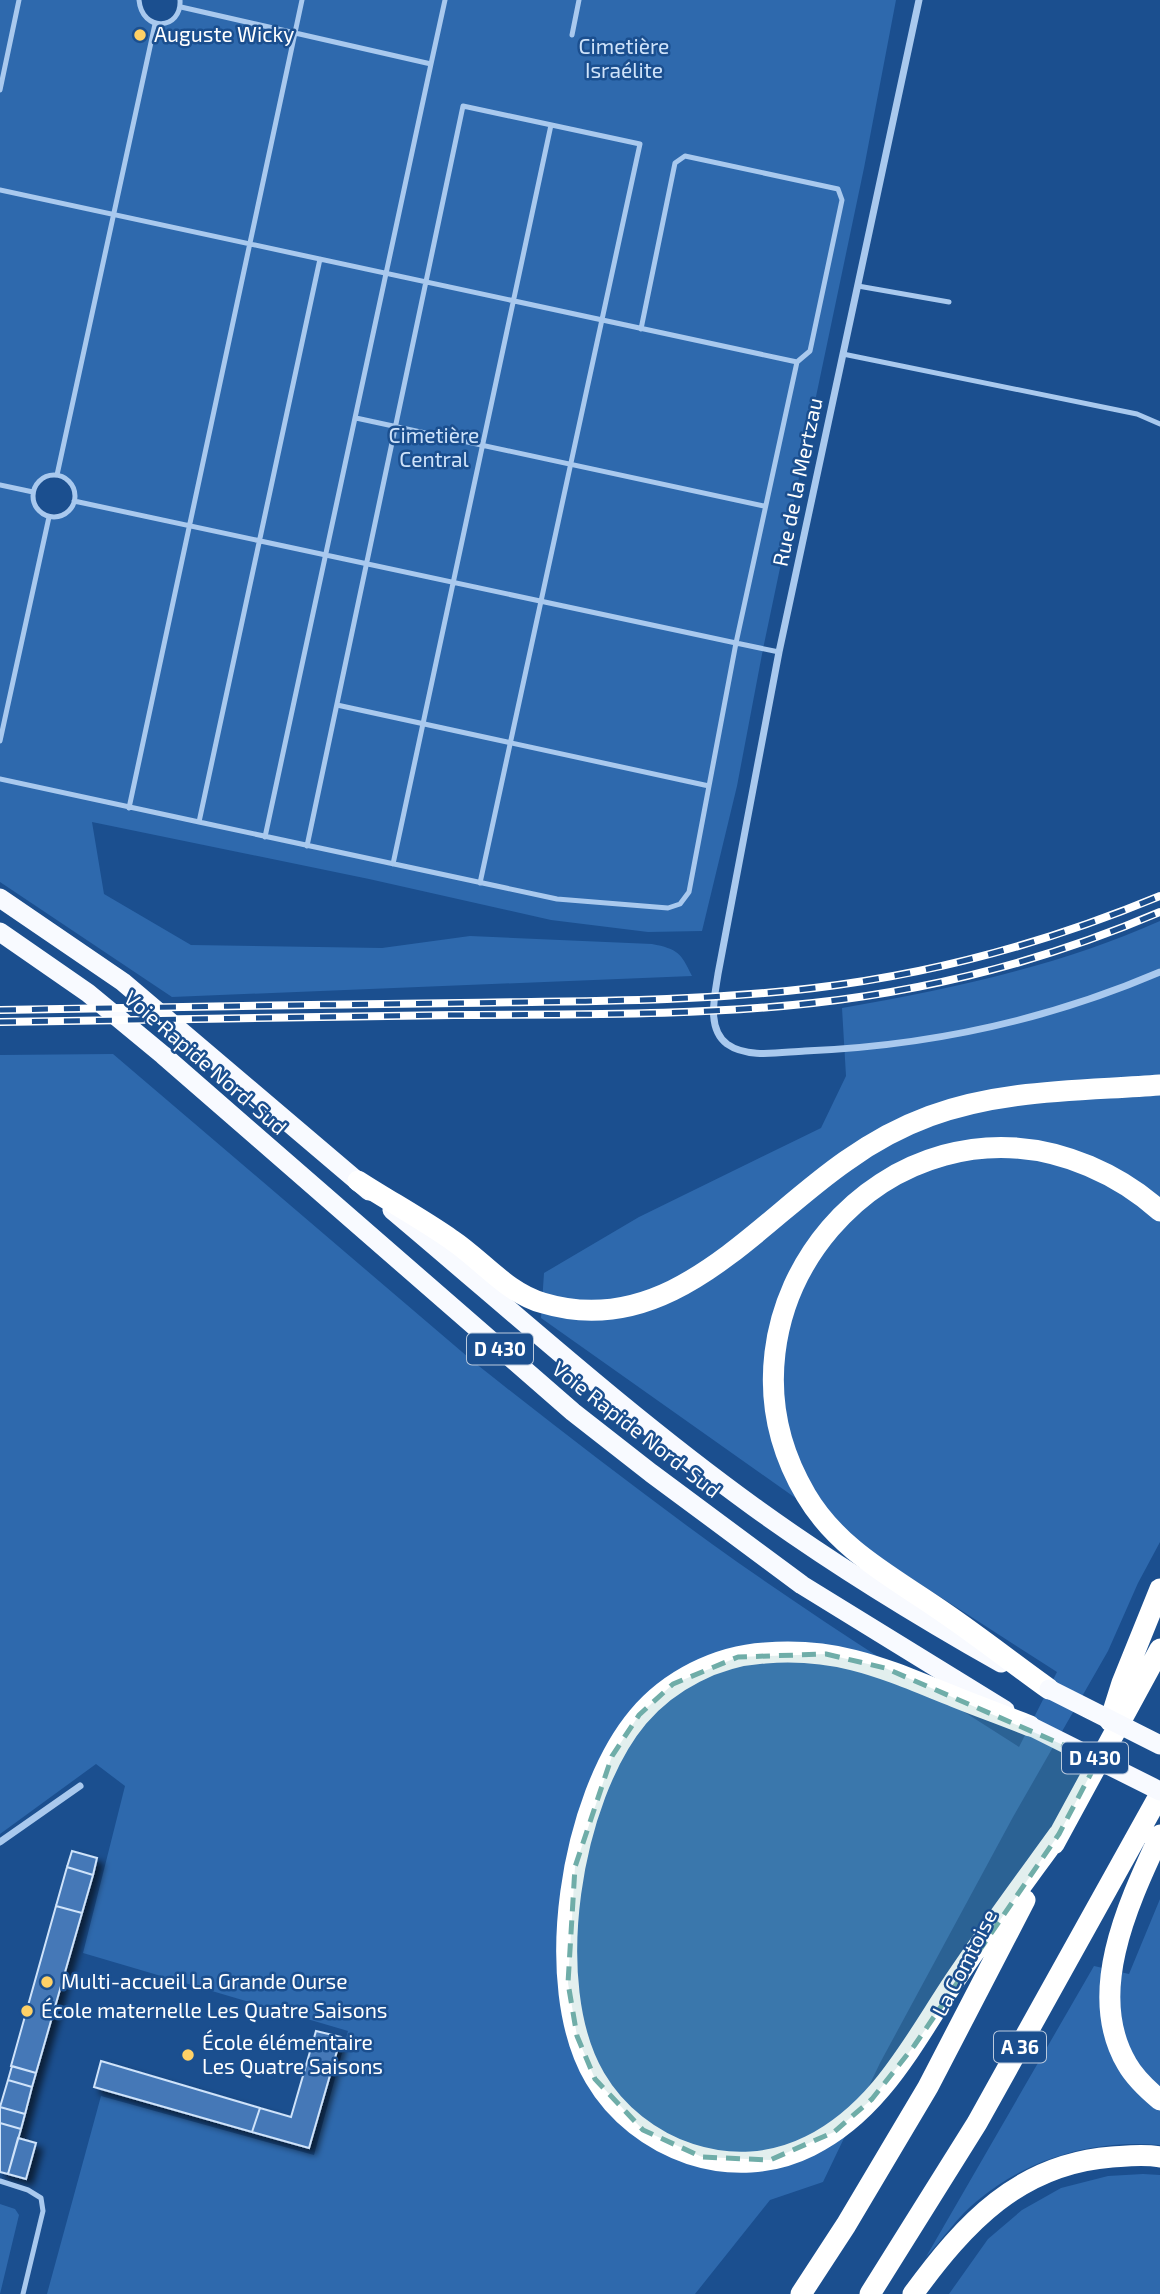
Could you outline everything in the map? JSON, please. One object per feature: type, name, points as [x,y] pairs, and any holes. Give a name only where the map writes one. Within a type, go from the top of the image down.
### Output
[{"type":"highway","name":"Voie Rapide Nord-Sud","points":[[0,898],[123,982],[595,1381],[752,1506],[924,1619],[1049,1689],[1160,1745]]},
{"type":"highway","name":"Voie Rapide Nord-Sud","points":[[0,932],[88,993],[163,1055],[563,1403],[651,1473],[802,1584],[1030,1726],[1160,1792]]},
{"type":"highway","points":[[358,1181],[454,1241],[524,1296],[570,1310],[603,1310],[635,1305],[698,1277],[739,1248],[845,1161],[887,1135],[929,1116],[972,1103],[1019,1094],[1160,1085]]},
{"type":"highway","points":[[1049,1689],[946,1614],[855,1553],[836,1537],[820,1517],[795,1474],[777,1420],[773,1369],[780,1320],[788,1296],[804,1265],[841,1216],[886,1180],[909,1167],[935,1158],[988,1147],[1045,1151],[1104,1172],[1133,1189],[1160,1211]]},
{"type":"highway","points":[[1094,1771],[1122,1683],[1160,1589]]},
{"type":"highway","name":"La Comtoise","points":[[801,2294],[846,2225],[928,2087],[1059,1834],[1160,1648]]},
{"type":"highway","points":[[1030,1726],[885,1668],[826,1654],[762,1653],[738,1657],[716,1663],[673,1684],[639,1716],[611,1756],[593,1797],[575,1867],[568,1924],[568,1983],[585,2060],[610,2100],[627,2117],[643,2130],[679,2150],[702,2157],[748,2163],[771,2160],[812,2145],[852,2117],[888,2080],[914,2046],[955,1979],[1059,1834]]},
{"type":"highway","name":"A 36","points":[[870,2294],[977,2123],[1160,1792]]},
{"type":"highway","points":[[1160,1836],[1137,1884],[1119,1939],[1112,1967],[1110,1995],[1111,2018],[1118,2046],[1128,2066],[1160,2100]]},
{"type":"highway","points":[[913,2294],[968,2226],[1029,2179],[1061,2166],[1089,2159],[1150,2155],[1160,2157]]},
{"type":"street","name":"Rue de la Mertzau","points":[[919,0],[779,652],[718,974],[714,1020],[721,1038],[738,1049],[766,1053],[879,1046],[968,1032],[1058,1008],[1160,972]]},
{"type":"street","points":[[0,1842],[80,1786]]},
{"type":"lane","points":[[0,90],[19,0]]},
{"type":"lane","points":[[139,0],[140,10],[146,19],[155,24],[166,23],[176,17],[180,4],[431,64]]},
{"type":"lane","points":[[129,808],[302,0]]},
{"type":"lane","points":[[265,837],[445,0]]},
{"type":"lane","points":[[572,36],[579,0]]},
{"type":"lane","points":[[57,475],[155,24]]},
{"type":"lane","points":[[307,846],[463,106],[640,144],[480,883]]},
{"type":"lane","points":[[393,864],[551,125]]},
{"type":"lane","points":[[0,779],[557,899],[667,908],[680,904],[689,892],[736,643],[797,362],[810,351],[842,200],[838,189],[685,156],[675,163],[641,329]]},
{"type":"lane","points":[[0,190],[797,362]]},
{"type":"lane","points":[[199,822],[320,259]]},
{"type":"lane","points":[[858,286],[949,302]]},
{"type":"lane","points":[[843,354],[1137,414],[1160,424]]},
{"type":"lane","points":[[356,418],[764,506]]},
{"type":"lane","points":[[57,475],[67,480],[74,489],[74,501],[70,510],[60,516],[49,517],[40,512],[34,503],[33,492],[38,483],[46,477],[57,475]]},
{"type":"lane","points":[[0,485],[33,492]]},
{"type":"lane","points":[[74,501],[779,652]]},
{"type":"lane","points":[[0,741],[49,517]]},
{"type":"lane","points":[[337,705],[709,786]]},
{"type":"lane","points":[[0,2181],[28,2190],[41,2198],[43,2211],[23,2294]]},
{"type":"highlighted area","points":[[826,1654],[885,1668],[1098,1760],[1059,1834],[914,2046],[872,2099],[834,2132],[770,2160],[702,2157],[643,2130],[595,2079],[577,2036],[568,1983],[575,1867],[612,1756],[639,1715],[673,1684],[738,1657]]},
{"type":"green space","name":"Cimetière Central","points":[[0,0],[139,0],[140,10],[155,24],[176,17],[180,0],[896,0],[737,786],[702,931],[648,932],[551,920],[92,822],[104,894],[191,945],[382,948],[470,936],[652,944],[678,953],[692,976],[172,997],[0,882]],"holes":[[[57,475],[73,490],[73,506],[59,517],[50,517],[36,505],[36,487],[43,479]]]},
{"type":"green space","points":[[1160,921],[1160,1542],[1138,1583],[1108,1651],[1013,1817],[880,2063],[823,2182],[770,2200],[695,2294],[47,2294],[101,2096],[314,2155],[348,2031],[83,1953],[125,1786],[96,1764],[0,1834],[0,1055],[113,1054],[475,1363],[593,1455],[788,1597],[1019,1747],[1057,1672],[886,1562],[541,1318],[544,1273],[639,1217],[821,1128],[846,1076],[842,1008],[1004,974],[1083,951]]},
{"type":"green space","points":[[1160,1899],[1160,2145],[1111,2145],[1087,2149],[1040,2163],[1018,2173],[970,2207],[926,2257],[1094,1966],[1129,1974]]},
{"type":"green space","points":[[1160,2175],[1160,2294],[949,2294],[988,2239],[1022,2210],[1061,2188],[1108,2176]]},
{"type":"green space","points":[[0,2204],[15,2209],[19,2215],[0,2294]]},
{"type":"building","points":[[72,1851],[97,1858],[93,1875],[67,1867]]},
{"type":"building","points":[[67,1867],[93,1875],[82,1913],[56,1906]]},
{"type":"building","points":[[56,1906],[82,1913],[36,2073],[11,2066]]},
{"type":"building","points":[[316,2031],[341,2037],[309,2148],[252,2132],[260,2108],[291,2117]]},
{"type":"building","points":[[101,2061],[260,2108],[252,2132],[94,2087]]},
{"type":"building","points":[[12,2066],[36,2073],[32,2087],[8,2080]]},
{"type":"building","points":[[8,2080],[32,2087],[25,2114],[0,2107]]},
{"type":"building","points":[[0,2107],[25,2114],[21,2129],[0,2123]]},
{"type":"building","points":[[0,2123],[21,2129],[8,2174],[0,2172]]},
{"type":"building","points":[[18,2138],[36,2143],[26,2179],[8,2174]]},
{"type":"railway","points":[[0,1010],[593,1001],[770,993],[858,982],[947,965],[1033,942],[1160,896]]},
{"type":"railway","points":[[0,1022],[634,1014],[813,1003],[902,990],[990,970],[1076,944],[1160,912]]},
{"type":"place","name":"Auguste Wicky","points":[[140,35]]},
{"type":"place","name":"Multi-accueil La Grande Ourse","points":[[47,1982]]},
{"type":"place","name":"École maternelle Les Quatre Saisons","points":[[27,2011]]},
{"type":"place","name":"École élémentaire Les Quatre Saisons","points":[[188,2055]]},
{"type":"park label","name":"Cimetière Israélite","points":[[624,59]]}]
